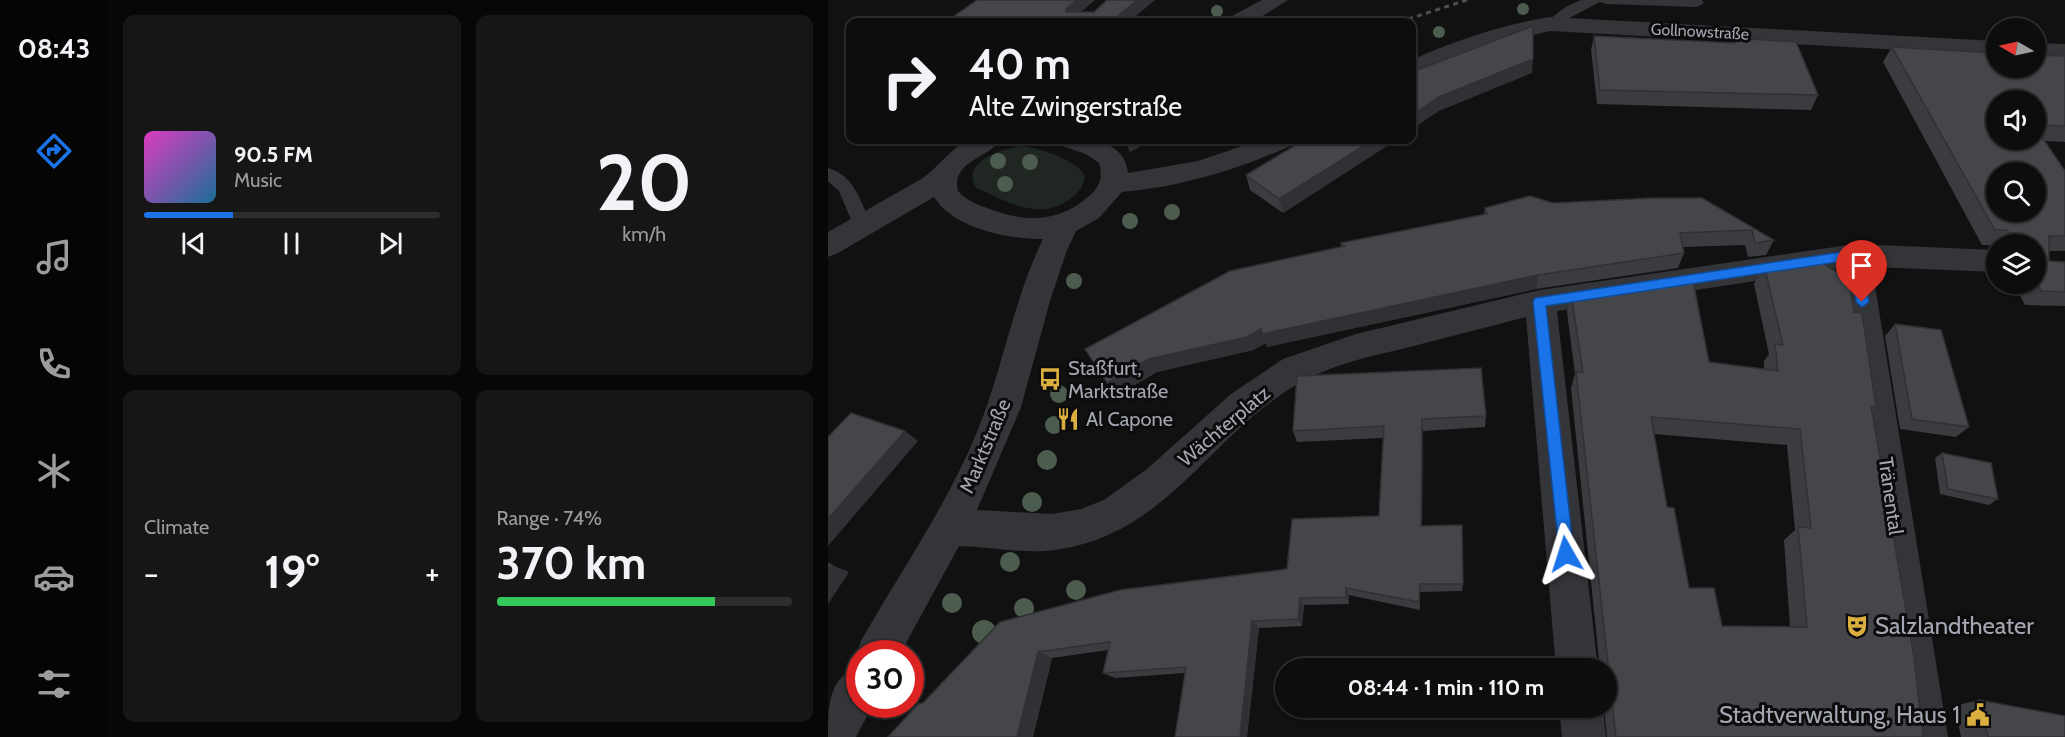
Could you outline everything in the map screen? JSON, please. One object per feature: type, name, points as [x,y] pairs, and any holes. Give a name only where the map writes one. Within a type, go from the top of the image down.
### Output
[{"type":"street","points":[[1245,18],[1277,0]]},
{"type":"street","name":"Gollnowstraße","points":[[1416,67],[1486,37],[1520,28],[1550,24],[1986,47]]},
{"type":"street","points":[[2046,50],[2065,51]]},
{"type":"street","points":[[828,246],[862,224],[925,192],[946,174],[961,155],[980,144]]},
{"type":"street","points":[[946,174],[944,189],[947,197],[954,204],[987,220],[1029,230],[1064,225],[1096,207],[1113,184],[1115,176],[1110,158],[1095,148],[1083,144]]},
{"type":"street","points":[[1113,184],[1185,172],[1245,155],[1271,144]]},
{"type":"street","name":"Marktstraße","points":[[885,640],[949,527],[994,433],[1023,347],[1049,256],[1064,225]]},
{"type":"street","name":"Wächterplatz","points":[[949,527],[1052,532],[1081,528],[1116,514],[1160,481],[1244,404],[1295,369],[1356,347],[1540,302],[1855,255],[1986,261]]},
{"type":"street","name":"Tränental","points":[[1855,255],[1926,737]]},
{"type":"street","points":[[1540,302],[1576,658]]},
{"type":"street","points":[[832,737],[846,712]]},
{"type":"street","points":[[1582,718],[1584,737]]},
{"type":"lane","points":[[1550,24],[1572,9],[1594,0]]},
{"type":"lane","points":[[1606,0],[1697,3]]},
{"type":"lane","points":[[828,174],[843,181],[848,188],[862,224]]},
{"type":"shaded area","points":[[1021,146],[1046,152],[1074,165],[1085,176],[1082,187],[1070,199],[1058,206],[1046,209],[1023,207],[976,188],[973,179],[978,164],[994,154]]},
{"type":"building","points":[[977,0],[1077,0],[1066,9],[1066,12],[1094,12],[1107,0],[1137,0],[1116,18],[952,18]]},
{"type":"building","points":[[1533,26],[1533,59],[1439,97],[1416,112],[1416,70]]},
{"type":"building","points":[[1594,36],[1734,43],[1733,38],[1796,42],[1818,95],[1600,90]]},
{"type":"building","points":[[1892,47],[1986,52],[1986,78],[2046,78],[2046,55],[2065,56],[2065,126],[2046,125],[2046,90],[1986,90],[1986,150],[2046,150],[2046,143],[2065,171],[2065,236],[2049,236],[2049,261],[2065,262],[2065,292],[2046,291],[2046,234],[2011,234],[2006,230],[1995,230],[1990,222],[2046,222],[2046,162],[1986,162],[1986,214]]},
{"type":"building","points":[[1297,144],[1367,144],[1279,199],[1246,175]]},
{"type":"building","points":[[1530,196],[1553,203],[1702,198],[1774,240],[1755,243],[1752,230],[1680,233],[1684,253],[1538,275],[1262,334],[1261,329],[1247,337],[1149,359],[1107,383],[1085,349],[1230,271],[1345,246],[1341,243],[1487,214],[1485,208]]},
{"type":"building","points":[[1814,258],[1849,279],[1854,312],[1862,313],[1876,407],[1871,406],[1914,657],[1923,737],[1616,737],[1614,718],[1617,718],[1617,658],[1607,658],[1576,372],[1583,372],[1571,294],[1692,276],[1709,362],[1778,371],[1775,344],[1783,345],[1764,265]],"holes":[[[1651,417],[1800,429],[1811,528],[1798,527],[1807,627],[1722,626],[1714,588],[1689,588],[1674,508],[1667,507]]]},
{"type":"building","points":[[1895,324],[1941,330],[1969,427],[1912,419]]},
{"type":"building","points":[[1481,368],[1486,416],[1422,419],[1421,526],[1462,525],[1463,584],[1420,584],[1419,602],[1346,588],[1346,597],[1300,598],[1298,619],[1252,621],[1240,737],[1175,737],[1186,667],[1103,673],[1110,642],[1038,652],[1017,737],[888,737],[905,718],[924,718],[924,702],[1000,622],[1120,590],[1287,569],[1292,519],[1379,516],[1384,426],[1293,431],[1297,376]]},
{"type":"building","points":[[851,413],[905,431],[828,519],[828,437]]},
{"type":"building","points":[[1942,453],[1991,463],[1998,499],[1948,489]]},
{"type":"building","points":[[1979,700],[2065,716],[2065,737],[1988,737]]},
{"type":"railway","points":[[1411,18],[1467,0]]},
{"type":"place","name":"Staßfurt, Marktstraße","points":[[1050,379]]},
{"type":"place","name":"Al Capone","points":[[1068,419]]},
{"type":"place","name":"Salzlandtheater","points":[[1857,626]]},
{"type":"place","name":"Stadtverwaltung, Haus 1","points":[[1978,715]]},
{"type":"route","points":[[1566,554],[1540,302],[1855,255],[1862,302]]}]
